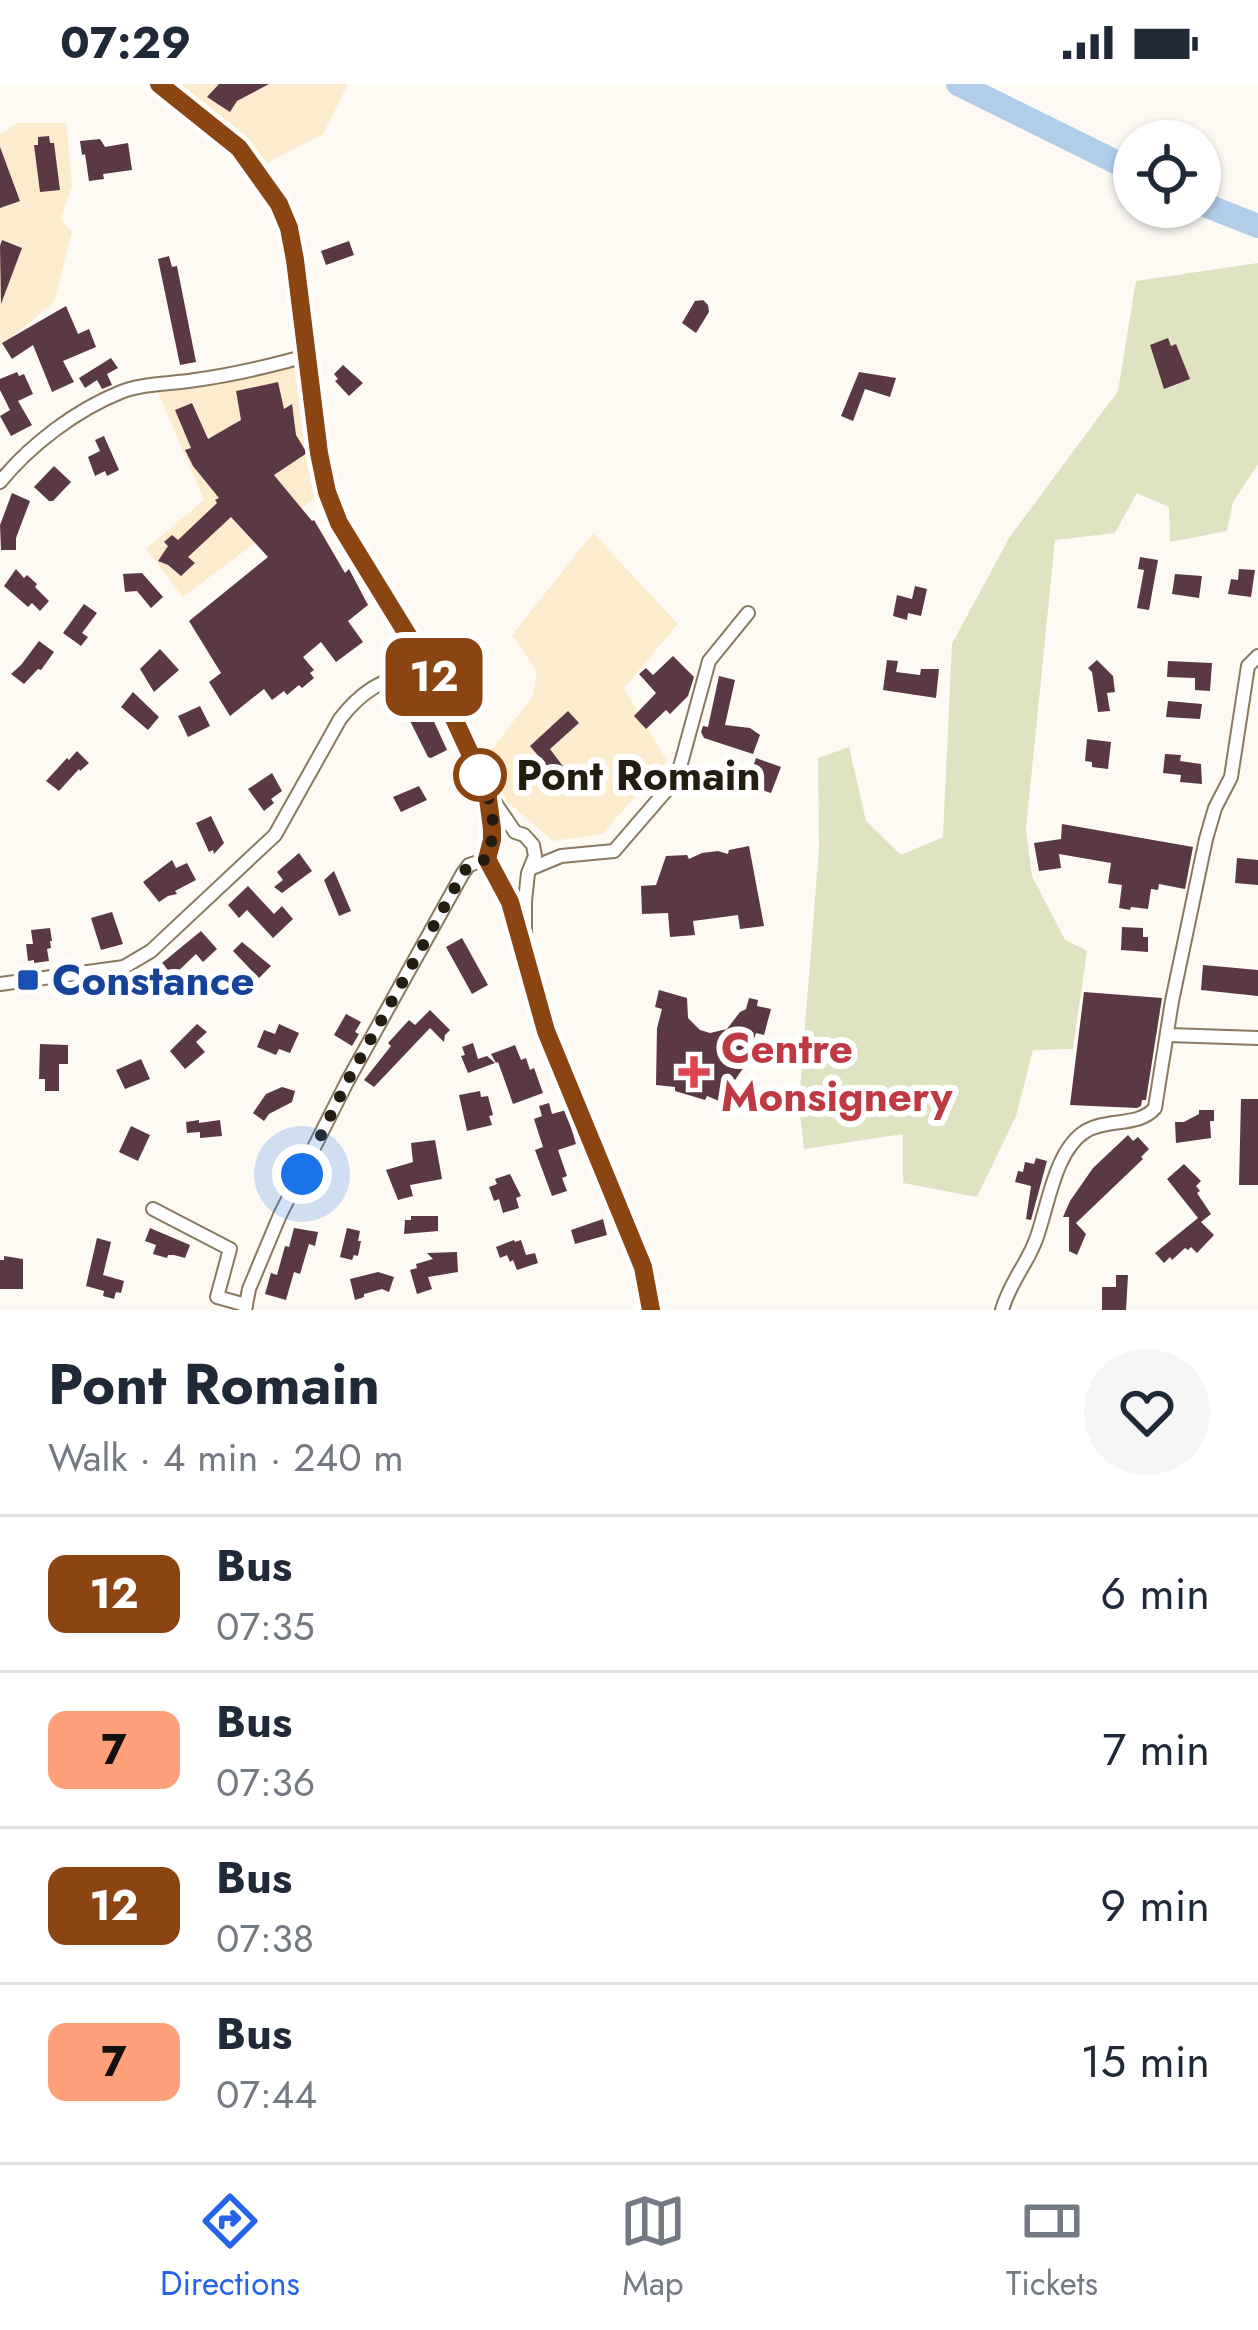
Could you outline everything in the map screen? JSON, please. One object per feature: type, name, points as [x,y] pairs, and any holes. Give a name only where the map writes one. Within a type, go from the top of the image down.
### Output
[{"type":"street","points":[[159,84],[239,148],[279,204],[295,260],[319,453],[333,508],[426,664],[487,791],[515,832],[529,839],[535,850],[525,902],[525,960]]},
{"type":"street","points":[[0,482],[17,461],[68,422],[123,391],[202,380],[306,356]]},
{"type":"street","points":[[535,850],[561,856],[614,851],[677,778],[709,661],[748,613]]},
{"type":"street","points":[[1003,1310],[1010,1286],[1036,1240],[1074,1139],[1100,1124],[1152,1113],[1206,839],[1231,777],[1247,666],[1258,656]]},
{"type":"street","points":[[0,984],[124,967],[151,951],[274,835],[353,702],[368,689],[426,664]]},
{"type":"street","points":[[487,791],[492,840],[487,859],[510,902],[546,1031],[643,1267],[651,1310]]},
{"type":"street","points":[[492,840],[515,832]]},
{"type":"street","points":[[497,876],[517,880],[561,856]]},
{"type":"street","points":[[153,1209],[230,1249],[217,1297],[246,1307],[280,1215],[347,1082],[463,873],[469,865],[487,859]]},
{"type":"street","points":[[1168,1035],[1258,1038]]},
{"type":"shaded area","points":[[177,84],[348,84],[323,134],[263,165]]},
{"type":"shaded area","points":[[17,123],[66,123],[72,186],[61,218],[72,232],[54,302],[0,347],[0,135]]},
{"type":"shaded area","points":[[298,367],[319,495],[183,597],[146,549],[204,500],[158,392]]},
{"type":"shaded area","points":[[593,533],[678,624],[624,688],[667,761],[602,834],[553,841],[507,802],[488,754],[533,696],[537,672],[512,635]]},
{"type":"green space","points":[[1258,263],[1258,464],[1233,502],[1227,531],[1170,542],[1169,507],[1137,493],[1115,533],[1055,540],[1026,829],[1032,876],[1065,940],[1087,951],[1073,1049],[1033,1050],[1016,1116],[977,1197],[903,1183],[903,1134],[804,1149],[799,1104],[819,849],[818,758],[849,747],[866,821],[901,855],[943,837],[952,644],[1009,538],[1118,391],[1136,281]]},
{"type":"building","points":[[219,84],[269,84],[237,101],[230,112],[207,97]]},
{"type":"building","points":[[49,136],[60,190],[40,192],[34,145],[38,137]]},
{"type":"building","points":[[100,139],[105,147],[128,143],[132,170],[89,181],[80,141]]},
{"type":"building","points":[[0,147],[20,201],[0,208]]},
{"type":"building","points":[[2,240],[22,248],[1,304],[0,246]]},
{"type":"building","points":[[349,241],[354,255],[326,265],[321,251]]},
{"type":"building","points":[[169,256],[172,267],[177,266],[196,362],[180,365],[158,259]]},
{"type":"building","points":[[703,300],[709,312],[696,333],[682,323],[695,301]]},
{"type":"building","points":[[66,306],[78,334],[89,329],[96,347],[63,361],[74,382],[52,392],[33,345],[12,359],[2,343]]},
{"type":"building","points":[[1168,338],[1171,346],[1176,344],[1190,379],[1164,389],[1150,345]]},
{"type":"building","points":[[111,358],[118,368],[107,374],[112,385],[102,389],[97,380],[85,388],[79,378]]},
{"type":"building","points":[[343,365],[363,383],[349,396],[335,381],[334,374]]},
{"type":"building","points":[[859,372],[896,378],[890,397],[865,389],[853,421],[841,416]]},
{"type":"building","points":[[24,374],[33,394],[18,401],[32,425],[11,436],[0,416],[10,410],[0,379]]},
{"type":"building","points":[[278,382],[284,409],[292,404],[296,435],[307,453],[274,475],[314,520],[345,573],[349,569],[368,605],[348,621],[363,642],[336,662],[321,642],[303,657],[314,670],[310,673],[314,678],[302,688],[299,685],[287,695],[284,691],[272,700],[264,689],[230,716],[209,682],[221,673],[189,621],[268,557],[231,517],[188,557],[195,563],[181,576],[158,561],[168,546],[164,542],[172,535],[178,540],[219,498],[185,450],[191,448],[175,410],[192,403],[208,439],[241,420],[236,391]]},
{"type":"building","points":[[104,436],[119,470],[95,476],[88,457],[100,451],[95,440]]},
{"type":"building","points":[[54,466],[71,482],[49,501],[34,487]]},
{"type":"building","points":[[12,493],[30,501],[16,550],[1,550],[0,525]]},
{"type":"building","points":[[1140,557],[1158,560],[1149,610],[1137,608],[1144,570],[1138,569]]},
{"type":"building","points":[[16,569],[37,584],[49,601],[40,611],[4,586]]},
{"type":"building","points":[[1239,569],[1255,570],[1251,597],[1228,594]]},
{"type":"building","points":[[142,573],[163,597],[151,608],[137,591],[125,592],[123,574]]},
{"type":"building","points":[[1175,574],[1202,576],[1199,598],[1172,594]]},
{"type":"building","points":[[915,586],[927,589],[921,616],[908,613],[907,620],[893,616],[897,595],[912,599]]},
{"type":"building","points":[[84,604],[97,613],[82,633],[88,637],[81,646],[63,633]]},
{"type":"building","points":[[39,641],[54,652],[24,684],[11,674]]},
{"type":"building","points":[[160,649],[179,670],[154,692],[140,669]]},
{"type":"building","points":[[673,656],[694,677],[688,696],[646,729],[634,716],[656,693],[639,674],[646,668],[653,675]]},
{"type":"building","points":[[887,660],[898,661],[896,672],[920,675],[921,669],[939,669],[936,698],[883,690]]},
{"type":"building","points":[[1097,660],[1113,676],[1115,692],[1107,693],[1110,711],[1098,712],[1088,668]]},
{"type":"building","points":[[1168,661],[1212,663],[1210,691],[1195,690],[1195,678],[1167,677]]},
{"type":"building","points":[[719,676],[735,680],[725,725],[750,728],[760,735],[753,754],[704,738],[701,732],[703,726],[708,727]]},
{"type":"building","points":[[415,680],[447,750],[431,758],[394,689]]},
{"type":"building","points":[[133,692],[159,717],[148,730],[121,707]]},
{"type":"building","points":[[1168,701],[1202,704],[1200,719],[1166,717]]},
{"type":"building","points":[[200,706],[210,726],[188,737],[178,716]]},
{"type":"building","points":[[568,711],[579,723],[550,749],[571,777],[562,784],[530,746]]},
{"type":"building","points":[[1087,739],[1111,742],[1108,769],[1085,761]]},
{"type":"building","points":[[77,751],[89,763],[59,791],[46,781]]},
{"type":"building","points":[[1165,754],[1201,764],[1202,784],[1180,782],[1181,775],[1163,773]]},
{"type":"building","points":[[756,758],[781,767],[771,793],[750,786]]},
{"type":"building","points":[[272,773],[282,791],[264,811],[248,789]]},
{"type":"building","points":[[419,786],[427,800],[401,812],[393,797]]},
{"type":"building","points":[[211,816],[224,843],[214,854],[196,823]]},
{"type":"building","points":[[1062,824],[1193,847],[1185,889],[1159,884],[1158,890],[1151,889],[1148,909],[1130,910],[1119,908],[1122,885],[1108,883],[1111,863],[1059,854],[1061,868],[1039,871],[1034,843],[1061,839]]},
{"type":"building","points":[[749,846],[764,926],[740,929],[738,915],[693,921],[695,935],[670,937],[668,913],[642,914],[641,886],[656,885],[666,856],[687,855],[689,859]]},
{"type":"building","points":[[299,853],[312,871],[282,893],[274,887],[283,880],[277,872]]},
{"type":"building","points":[[1237,858],[1258,860],[1258,885],[1235,883]]},
{"type":"building","points":[[172,860],[176,868],[187,863],[196,880],[159,902],[143,882]]},
{"type":"building","points":[[334,871],[351,911],[339,916],[324,880]]},
{"type":"building","points":[[248,886],[274,914],[282,906],[293,919],[273,938],[247,910],[239,918],[228,905]]},
{"type":"building","points":[[112,912],[123,944],[101,950],[91,918]]},
{"type":"building","points":[[1122,927],[1143,928],[1148,952],[1121,950]]},
{"type":"building","points":[[50,928],[49,961],[28,961],[26,944],[33,944],[31,930]]},
{"type":"building","points":[[201,931],[217,949],[203,962],[196,954],[173,976],[162,963]]},
{"type":"building","points":[[462,938],[488,985],[472,994],[446,947]]},
{"type":"building","points":[[242,942],[271,966],[259,978],[233,951]]},
{"type":"building","points":[[1203,965],[1258,970],[1258,996],[1201,990]]},
{"type":"building","points":[[659,990],[687,998],[688,1018],[710,1033],[727,1029],[746,1009],[749,998],[771,1009],[764,1035],[756,1033],[744,1067],[735,1080],[725,1081],[730,1090],[724,1103],[656,1085]]},
{"type":"building","points":[[1084,992],[1162,998],[1146,1100],[1137,1108],[1070,1105]]},
{"type":"building","points":[[430,1010],[450,1030],[444,1042],[430,1028],[374,1087],[364,1080],[409,1020],[415,1025]]},
{"type":"building","points":[[346,1014],[361,1022],[352,1046],[334,1035]]},
{"type":"building","points":[[197,1024],[207,1032],[196,1042],[205,1052],[185,1069],[170,1051]]},
{"type":"building","points":[[279,1024],[299,1033],[290,1053],[279,1049],[276,1055],[257,1047],[264,1030],[275,1034]]},
{"type":"building","points":[[473,1043],[478,1059],[487,1056],[495,1063],[468,1073],[462,1047]]},
{"type":"building","points":[[40,1044],[68,1045],[68,1064],[59,1064],[59,1091],[45,1091],[45,1079],[39,1079]]},
{"type":"building","points":[[515,1045],[521,1060],[526,1058],[530,1070],[534,1068],[543,1093],[513,1104],[491,1054]]},
{"type":"building","points":[[141,1059],[150,1079],[125,1089],[116,1070]]},
{"type":"building","points":[[282,1087],[295,1091],[292,1102],[264,1121],[253,1113],[266,1094]]},
{"type":"building","points":[[480,1091],[481,1097],[488,1096],[492,1125],[467,1131],[459,1095]]},
{"type":"building","points":[[1241,1099],[1258,1099],[1258,1185],[1239,1185]]},
{"type":"building","points":[[549,1103],[552,1114],[566,1110],[576,1144],[558,1150],[567,1191],[552,1196],[535,1150],[543,1147],[534,1119],[542,1116],[539,1106]]},
{"type":"building","points":[[1199,1110],[1214,1110],[1211,1138],[1176,1143],[1175,1122],[1184,1122]]},
{"type":"building","points":[[220,1120],[222,1136],[200,1138],[200,1132],[187,1133],[186,1122]]},
{"type":"building","points":[[131,1126],[150,1135],[138,1161],[119,1152]]},
{"type":"building","points":[[1128,1135],[1133,1141],[1138,1137],[1149,1149],[1076,1223],[1086,1234],[1077,1255],[1069,1251],[1069,1217],[1063,1217],[1093,1168]]},
{"type":"building","points":[[435,1140],[442,1179],[410,1185],[413,1196],[398,1200],[386,1170],[413,1162],[411,1143]]},
{"type":"building","points":[[1036,1158],[1047,1161],[1031,1220],[1026,1219],[1031,1186],[1015,1182],[1025,1162],[1034,1164]]},
{"type":"building","points":[[1184,1164],[1201,1181],[1197,1193],[1211,1214],[1201,1222],[1214,1235],[1197,1253],[1185,1248],[1164,1263],[1155,1253],[1198,1218],[1167,1179]]},
{"type":"building","points":[[510,1174],[521,1196],[516,1198],[519,1208],[503,1213],[489,1187],[497,1184],[495,1179]]},
{"type":"building","points":[[438,1216],[438,1231],[404,1234],[405,1220]]},
{"type":"building","points":[[603,1219],[607,1235],[575,1244],[571,1230]]},
{"type":"building","points":[[150,1228],[190,1245],[185,1258],[153,1254],[156,1245],[145,1241]]},
{"type":"building","points":[[294,1228],[318,1232],[300,1274],[294,1272],[286,1300],[265,1294]]},
{"type":"building","points":[[347,1228],[360,1231],[358,1256],[352,1260],[340,1257]]},
{"type":"building","points":[[97,1238],[111,1242],[103,1275],[124,1281],[114,1299],[86,1286]]},
{"type":"building","points":[[521,1240],[526,1255],[535,1253],[538,1263],[517,1270],[507,1255],[500,1258],[496,1247]]},
{"type":"building","points":[[457,1252],[458,1272],[428,1277],[432,1289],[417,1294],[410,1270],[433,1259],[427,1253]]},
{"type":"building","points":[[4,1256],[23,1259],[23,1289],[0,1289]]},
{"type":"building","points":[[378,1272],[394,1277],[389,1292],[382,1289],[355,1300],[350,1279]]},
{"type":"building","points":[[1116,1275],[1128,1275],[1126,1310],[1102,1310],[1102,1287],[1116,1287]]},
{"type":"waterway","points":[[958,84],[1113,161]]},
{"type":"waterway","points":[[1221,211],[1258,226]]},
{"type":"bus line","name":"12","points":[[159,84],[239,148],[268,186],[289,228],[327,492],[339,523],[439,686],[487,791],[492,840],[488,866],[510,902],[546,1031],[648,1280],[651,1310]]},
{"type":"place","name":"Pont Romain","points":[[480,775]]},
{"type":"place","name":"Constance","points":[[28,980]]},
{"type":"place","name":"Centre Monsignery","points":[[694,1072]]},
{"type":"route","points":[[302,1174],[347,1082],[463,873],[469,865],[487,859],[492,829],[480,775]]}]
